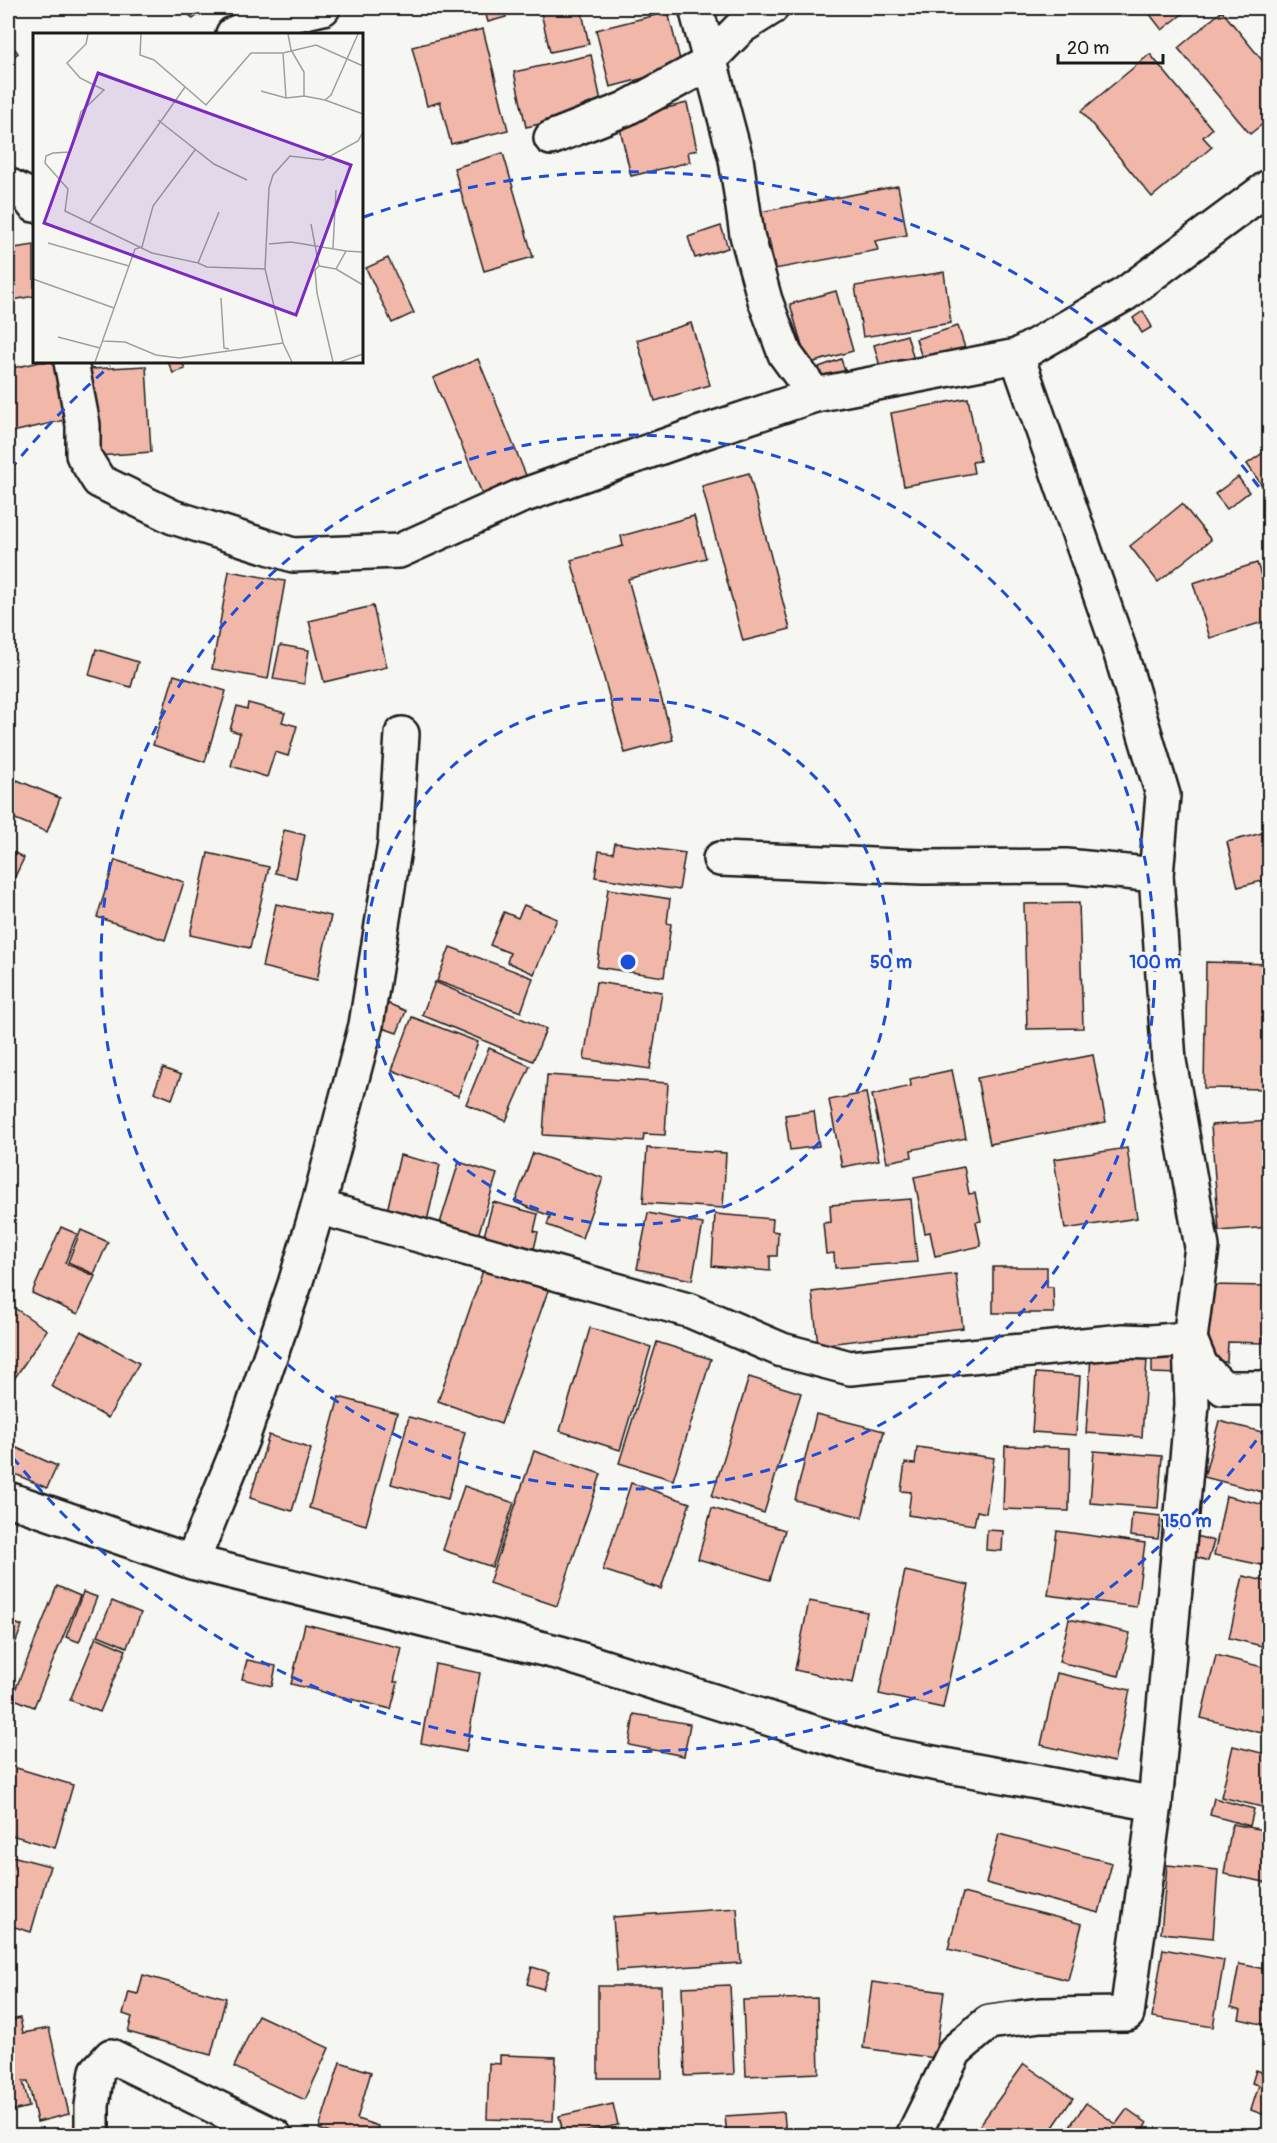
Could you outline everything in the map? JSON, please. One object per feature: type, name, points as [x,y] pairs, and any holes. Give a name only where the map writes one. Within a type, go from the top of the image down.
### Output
[{"type":"street","points":[[235,33],[255,24],[323,8]]},
{"type":"street","points":[[696,8],[736,159],[747,235],[765,300],[785,354],[815,395]]},
{"type":"street","points":[[551,138],[625,108],[702,67],[741,27],[771,8]]},
{"type":"street","points":[[8,185],[26,194],[33,204]]},
{"type":"street","points":[[71,363],[83,425],[83,454],[99,481],[173,517],[293,555],[399,551],[519,497],[815,395],[1017,356],[1125,294],[1269,186]]},
{"type":"street","points":[[913,2136],[955,2051],[989,2022],[1040,2015],[1126,2014],[1155,1803],[1192,1406],[1190,1339],[1203,1247],[1169,1061],[1156,875],[1162,795],[1121,654],[1017,356]]},
{"type":"street","points":[[192,1562],[242,1439],[295,1284],[318,1207],[366,1024],[395,843],[402,735]]},
{"type":"street","points":[[720,859],[923,867],[1066,866],[1156,875]]},
{"type":"street","points":[[318,1207],[691,1311],[782,1350],[850,1368],[1123,1341],[1150,1342],[1190,1339]]},
{"type":"street","points":[[1190,1339],[1201,1366],[1223,1388],[1269,1388]]},
{"type":"street","points":[[8,1499],[192,1562],[560,1653],[879,1753],[1155,1803]]},
{"type":"street","points":[[92,2136],[92,2106],[97,2072],[111,2056],[275,2136]]},
{"type":"building","points":[[183,8],[207,8],[193,19]]},
{"type":"building","points":[[484,8],[503,8],[506,17],[488,22]]},
{"type":"building","points":[[540,8],[581,8],[589,44],[550,52]]},
{"type":"building","points":[[1145,8],[1190,8],[1162,30]]},
{"type":"building","points":[[1222,11],[1270,70],[1270,118],[1250,134],[1178,48]]},
{"type":"building","points":[[668,12],[682,68],[610,87],[596,30]]},
{"type":"building","points":[[483,29],[508,130],[451,144],[440,102],[427,106],[412,47]]},
{"type":"building","points":[[8,40],[18,53],[8,61]]},
{"type":"building","points":[[1150,54],[1212,129],[1203,137],[1212,147],[1152,197],[1081,111]]},
{"type":"building","points":[[591,55],[603,110],[526,127],[514,72]]},
{"type":"building","points":[[687,103],[697,150],[688,152],[690,162],[631,176],[618,120]]},
{"type":"building","points":[[503,153],[533,257],[484,271],[454,168]]},
{"type":"building","points":[[898,186],[907,235],[875,241],[878,250],[775,269],[769,239],[761,241],[755,213]]},
{"type":"building","points":[[721,226],[728,248],[695,258],[688,237]]},
{"type":"building","points":[[33,245],[33,296],[8,301],[8,249]]},
{"type":"building","points":[[388,258],[414,313],[392,323],[366,268]]},
{"type":"building","points":[[944,272],[951,323],[863,337],[855,286]]},
{"type":"building","points":[[836,291],[853,351],[807,364],[790,304]]},
{"type":"building","points":[[1143,311],[1152,327],[1142,333],[1133,318]]},
{"type":"building","points":[[691,323],[710,385],[655,401],[637,340]]},
{"type":"building","points":[[958,326],[965,348],[923,361],[916,339]]},
{"type":"building","points":[[907,335],[914,360],[881,370],[874,345]]},
{"type":"building","points":[[478,359],[528,480],[484,498],[433,378]]},
{"type":"building","points":[[841,359],[845,371],[823,379],[819,367]]},
{"type":"building","points":[[35,363],[66,363],[78,417],[8,433],[8,369]]},
{"type":"building","points":[[168,363],[182,363],[185,369],[173,373]]},
{"type":"building","points":[[146,366],[151,452],[97,456],[91,369]]},
{"type":"building","points":[[968,398],[980,461],[972,462],[974,473],[904,486],[891,413]]},
{"type":"building","points":[[1270,448],[1270,482],[1263,487],[1247,464]]},
{"type":"building","points":[[749,473],[790,629],[743,641],[702,486]]},
{"type":"building","points":[[1238,477],[1249,492],[1227,509],[1215,494]]},
{"type":"building","points":[[1182,504],[1211,540],[1158,582],[1130,546]]},
{"type":"building","points":[[694,516],[706,558],[628,579],[673,740],[625,753],[571,560],[623,546],[621,536]]},
{"type":"building","points":[[1257,563],[1270,604],[1270,620],[1210,638],[1193,583]]},
{"type":"building","points":[[229,571],[285,581],[268,679],[212,669]]},
{"type":"building","points":[[373,606],[387,667],[324,682],[309,621]]},
{"type":"building","points":[[280,645],[309,650],[304,684],[273,679]]},
{"type":"building","points":[[96,649],[138,662],[131,687],[89,675]]},
{"type":"building","points":[[174,675],[226,691],[205,762],[153,745]]},
{"type":"building","points":[[248,703],[285,713],[282,722],[297,726],[288,756],[275,752],[267,777],[231,766],[240,733],[230,730],[237,706],[247,709]]},
{"type":"building","points":[[17,780],[60,798],[47,832],[8,816],[8,803]]},
{"type":"building","points":[[284,830],[305,835],[296,878],[275,873]]},
{"type":"building","points":[[1270,831],[1270,879],[1238,887],[1227,842]]},
{"type":"building","points":[[615,843],[685,853],[679,890],[595,877],[599,851],[613,853]]},
{"type":"building","points":[[8,849],[24,858],[8,891]]},
{"type":"building","points":[[208,853],[269,867],[250,948],[190,935]]},
{"type":"building","points":[[115,860],[184,882],[165,940],[97,917]]},
{"type":"building","points":[[608,889],[670,899],[667,923],[671,924],[664,977],[597,967]]},
{"type":"building","points":[[1079,903],[1083,1028],[1027,1029],[1024,904]]},
{"type":"building","points":[[276,904],[331,916],[317,980],[262,967]]},
{"type":"building","points":[[524,905],[557,919],[534,974],[507,962],[510,953],[490,945],[504,912],[518,918]]},
{"type":"building","points":[[450,947],[533,978],[521,1012],[437,981]]},
{"type":"building","points":[[1206,962],[1270,964],[1270,1089],[1204,1088]]},
{"type":"building","points":[[435,982],[546,1029],[533,1061],[422,1015]]},
{"type":"building","points":[[596,982],[662,992],[650,1069],[584,1059]]},
{"type":"building","points":[[382,1001],[406,1011],[397,1033],[374,1025]]},
{"type":"building","points":[[412,1017],[478,1042],[458,1096],[392,1070]]},
{"type":"building","points":[[489,1048],[530,1066],[506,1121],[466,1104]]},
{"type":"building","points":[[1093,1055],[1106,1122],[990,1144],[977,1078]]},
{"type":"building","points":[[163,1068],[181,1075],[172,1099],[154,1092]]},
{"type":"building","points":[[952,1070],[966,1138],[911,1150],[912,1157],[887,1162],[872,1095],[911,1086],[910,1079]]},
{"type":"building","points":[[547,1075],[668,1083],[665,1135],[644,1134],[643,1141],[543,1135]]},
{"type":"building","points":[[866,1093],[879,1160],[842,1167],[829,1100]]},
{"type":"building","points":[[814,1111],[819,1146],[790,1150],[785,1115]]},
{"type":"building","points":[[1270,1121],[1270,1227],[1219,1231],[1211,1125]]},
{"type":"building","points":[[647,1148],[726,1153],[723,1208],[643,1203]]},
{"type":"building","points":[[1127,1148],[1137,1218],[1065,1229],[1054,1159]]},
{"type":"building","points":[[533,1153],[603,1178],[582,1238],[547,1225],[550,1216],[515,1202]]},
{"type":"building","points":[[400,1155],[440,1165],[427,1221],[387,1211]]},
{"type":"building","points":[[459,1162],[497,1174],[475,1245],[437,1233]]},
{"type":"building","points":[[964,1167],[969,1194],[975,1193],[981,1221],[976,1222],[981,1246],[935,1256],[930,1232],[925,1233],[914,1177]]},
{"type":"building","points":[[911,1199],[917,1262],[835,1268],[834,1253],[826,1254],[823,1223],[831,1222],[830,1205]]},
{"type":"building","points":[[493,1202],[538,1214],[534,1231],[538,1232],[534,1249],[484,1236]]},
{"type":"building","points":[[648,1213],[703,1224],[692,1280],[637,1269]]},
{"type":"building","points":[[715,1214],[773,1219],[772,1231],[778,1232],[777,1256],[770,1256],[770,1271],[712,1266]]},
{"type":"building","points":[[61,1227],[77,1234],[65,1263],[95,1276],[78,1314],[32,1293]]},
{"type":"building","points":[[81,1230],[108,1242],[94,1274],[68,1262]]},
{"type":"building","points":[[486,1262],[550,1285],[501,1424],[438,1401]]},
{"type":"building","points":[[993,1267],[1047,1267],[1047,1287],[1053,1287],[1054,1313],[993,1313]]},
{"type":"building","points":[[956,1274],[963,1328],[818,1345],[812,1292]]},
{"type":"building","points":[[1209,1285],[1270,1286],[1270,1337],[1263,1337],[1263,1343],[1228,1342],[1227,1362],[1208,1361]]},
{"type":"building","points":[[10,1305],[47,1330],[8,1388],[8,1309]]},
{"type":"building","points":[[590,1328],[651,1347],[620,1450],[560,1431]]},
{"type":"building","points":[[81,1331],[139,1363],[108,1418],[51,1386]]},
{"type":"building","points":[[657,1342],[711,1359],[673,1480],[619,1463]]},
{"type":"building","points":[[1152,1353],[1179,1353],[1179,1374],[1152,1373]]},
{"type":"building","points":[[1091,1355],[1147,1359],[1142,1437],[1086,1433]]},
{"type":"building","points":[[1036,1373],[1080,1376],[1076,1435],[1032,1432]]},
{"type":"building","points":[[749,1377],[801,1393],[764,1513],[712,1496]]},
{"type":"building","points":[[339,1397],[397,1413],[366,1525],[309,1508]]},
{"type":"building","points":[[816,1414],[884,1431],[862,1517],[795,1500]]},
{"type":"building","points":[[409,1417],[465,1432],[448,1499],[391,1484]]},
{"type":"building","points":[[1219,1421],[1270,1434],[1270,1494],[1204,1477]]},
{"type":"building","points":[[269,1435],[311,1449],[292,1511],[250,1498]]},
{"type":"building","points":[[8,1444],[57,1466],[47,1488],[8,1471]]},
{"type":"building","points":[[1005,1446],[1070,1448],[1069,1511],[1003,1509]]},
{"type":"building","points":[[917,1447],[994,1458],[986,1513],[977,1511],[974,1525],[908,1515],[911,1492],[901,1491],[905,1463],[915,1464]]},
{"type":"building","points":[[534,1451],[601,1474],[557,1606],[489,1583]]},
{"type":"building","points":[[1094,1451],[1162,1456],[1158,1508],[1090,1503]]},
{"type":"building","points":[[631,1483],[690,1503],[661,1589],[603,1570]]},
{"type":"building","points":[[464,1486],[514,1503],[492,1567],[443,1550]]},
{"type":"building","points":[[1226,1496],[1270,1506],[1270,1530],[1262,1565],[1214,1555]]},
{"type":"building","points":[[712,1508],[785,1530],[770,1580],[698,1559]]},
{"type":"building","points":[[1132,1513],[1161,1516],[1158,1539],[1130,1536]]},
{"type":"building","points":[[987,1530],[1003,1531],[1002,1551],[986,1550]]},
{"type":"building","points":[[1057,1531],[1145,1543],[1136,1607],[1048,1595]]},
{"type":"building","points":[[1196,1536],[1214,1541],[1208,1561],[1190,1555]]},
{"type":"building","points":[[905,1571],[969,1585],[943,1708],[879,1694]]},
{"type":"building","points":[[1243,1576],[1270,1582],[1270,1648],[1229,1638]]},
{"type":"building","points":[[57,1586],[80,1596],[34,1707],[12,1698]]},
{"type":"building","points":[[83,1592],[97,1597],[79,1642],[66,1637]]},
{"type":"building","points":[[112,1601],[141,1613],[127,1647],[98,1635]]},
{"type":"building","points":[[809,1601],[867,1612],[853,1683],[795,1670]]},
{"type":"building","points":[[1069,1619],[1130,1633],[1119,1676],[1059,1662]]},
{"type":"building","points":[[8,1620],[22,1626],[8,1662]]},
{"type":"building","points":[[305,1624],[402,1648],[394,1682],[398,1682],[391,1709],[291,1684]]},
{"type":"building","points":[[96,1637],[126,1650],[100,1712],[70,1700]]},
{"type":"building","points":[[1216,1655],[1270,1669],[1270,1735],[1201,1718]]},
{"type":"building","points":[[247,1660],[276,1666],[272,1686],[242,1679]]},
{"type":"building","points":[[435,1664],[480,1673],[466,1752],[421,1743]]},
{"type":"building","points":[[1057,1673],[1130,1690],[1114,1762],[1041,1745]]},
{"type":"building","points":[[634,1714],[690,1724],[684,1756],[629,1745]]},
{"type":"building","points":[[1233,1746],[1270,1755],[1270,1809],[1221,1797]]},
{"type":"building","points":[[10,1766],[73,1785],[55,1848],[8,1834]]},
{"type":"building","points":[[1214,1798],[1254,1809],[1250,1826],[1210,1815]]},
{"type":"building","points":[[1232,1824],[1270,1831],[1270,1883],[1224,1874]]},
{"type":"building","points":[[999,1834],[1112,1863],[1099,1913],[986,1883]]},
{"type":"building","points":[[8,1855],[50,1866],[31,1932],[8,1925]]},
{"type":"building","points":[[1167,1865],[1218,1870],[1213,1938],[1161,1933]]},
{"type":"building","points":[[963,1893],[1082,1924],[1068,1980],[948,1949]]},
{"type":"building","points":[[737,1908],[741,1963],[617,1971],[613,1917]]},
{"type":"building","points":[[1163,1949],[1224,1960],[1213,2027],[1152,2017]]},
{"type":"building","points":[[1239,1964],[1270,1970],[1270,2005],[1266,2025],[1239,2019],[1241,2010],[1231,2007]]},
{"type":"building","points":[[532,1967],[549,1972],[543,1989],[527,1984]]},
{"type":"building","points":[[143,1975],[226,1998],[211,2055],[128,2032],[132,2017],[123,2014],[129,1992],[138,1994]]},
{"type":"building","points":[[872,1982],[944,1992],[935,2058],[863,2048]]},
{"type":"building","points":[[730,1985],[734,2074],[685,2076],[682,1987]]},
{"type":"building","points":[[598,1986],[661,1986],[662,2078],[598,2078]]},
{"type":"building","points":[[817,1998],[819,2073],[746,2076],[743,2000]]},
{"type":"building","points":[[258,2015],[329,2048],[305,2100],[234,2067]]},
{"type":"building","points":[[20,2018],[23,2033],[49,2028],[69,2114],[37,2122],[28,2081],[23,2081],[29,2107],[8,2112],[8,2021]]},
{"type":"building","points":[[1270,2019],[1270,2049],[1262,2047]]},
{"type":"building","points":[[500,2055],[556,2057],[553,2121],[487,2119],[489,2063],[500,2064]]},
{"type":"building","points":[[340,2062],[371,2072],[357,2119],[378,2126],[375,2136],[338,2136],[319,2129]]},
{"type":"building","points":[[1024,2064],[1073,2098],[1047,2136],[972,2136]]},
{"type":"building","points":[[1256,2070],[1270,2075],[1270,2117],[1251,2110],[1259,2085],[1252,2083]]},
{"type":"building","points":[[1086,2103],[1116,2124],[1127,2109],[1147,2123],[1139,2136],[1063,2136]]},
{"type":"building","points":[[613,2104],[618,2125],[564,2136],[559,2116]]},
{"type":"building","points":[[784,2112],[786,2136],[727,2136],[725,2116]]}]
